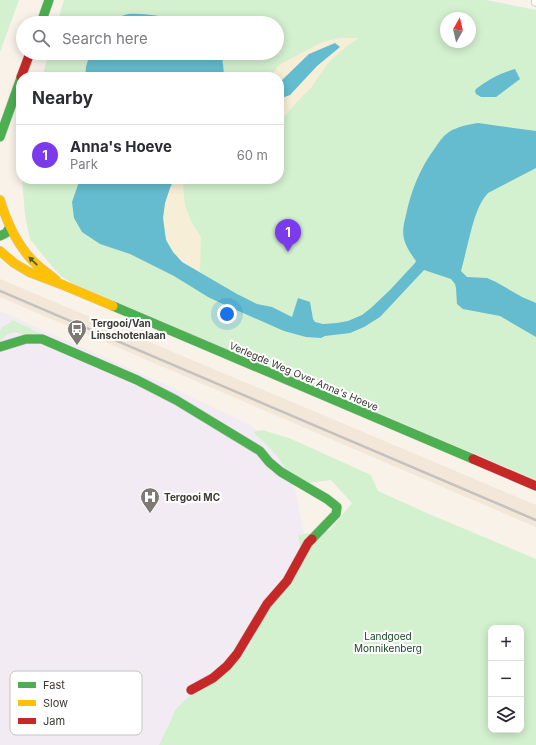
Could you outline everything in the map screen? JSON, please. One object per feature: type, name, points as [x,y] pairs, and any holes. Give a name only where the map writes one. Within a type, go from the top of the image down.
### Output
[{"type":"main road","points":[[43,16],[49,0]]},
{"type":"main road","points":[[23,72],[27,60]]},
{"type":"main road","points":[[0,144],[1,135],[16,92]]},
{"type":"main road","name":"Verlegde Weg Over Anna's Hoeve","points":[[0,200],[3,212],[10,227],[28,256],[42,270],[63,286]]},
{"type":"main road","points":[[0,236],[4,236],[10,227]]},
{"type":"main road","name":"Verlegde Weg Over Anna's Hoeve","points":[[0,251],[19,267],[36,276],[63,286],[536,486]]},
{"type":"main road","points":[[0,347],[26,339],[42,339],[137,380],[176,400],[260,452],[280,472],[328,499],[337,507],[336,514],[308,543],[287,581],[267,604],[237,654],[227,666],[213,678],[191,690]]},
{"type":"shaded area","points":[[0,279],[536,505],[536,527],[0,297]]},
{"type":"shaded area","name":"Tergooi MC","points":[[0,311],[167,385],[250,425],[269,439],[292,473],[308,555],[281,620],[162,745],[0,745]]},
{"type":"green space","points":[[0,0],[19,0],[0,52]]},
{"type":"green space","points":[[64,0],[486,0],[536,10],[536,480],[74,284],[62,277],[30,239],[25,215],[22,184],[284,184],[284,72],[43,72],[47,60],[284,60],[284,16],[59,16]]},
{"type":"green space","points":[[12,320],[42,334],[22,334],[14,332],[6,335],[0,342],[0,332],[2,327],[10,323]]},
{"type":"green space","name":"Landgoed Monnikenberg","points":[[262,430],[289,438],[371,475],[378,491],[536,559],[536,745],[159,745],[175,710],[187,698],[204,689],[240,658],[249,647],[261,623],[302,557],[298,535],[330,530],[352,503],[331,480],[290,485],[284,466],[272,450],[253,432]]},
{"type":"sand","points":[[340,38],[359,38],[330,61],[311,88],[284,117],[284,97],[290,95],[317,66],[340,47],[309,54],[284,78],[284,72],[274,72],[279,65],[322,42]]},
{"type":"sand","points":[[172,184],[184,184],[185,205],[191,221],[201,237],[200,272],[182,262],[173,252],[166,240],[163,218],[165,203]]},
{"type":"water","points":[[128,14],[143,14],[157,16],[121,16]]},
{"type":"water","points":[[335,43],[340,47],[317,66],[290,95],[284,97],[284,78],[309,54]]},
{"type":"water","points":[[88,60],[222,60],[224,72],[86,72]]},
{"type":"water","points":[[515,69],[520,79],[496,97],[481,97],[476,94],[476,89],[485,83],[499,75]]},
{"type":"water","points":[[478,123],[536,131],[536,168],[488,193],[485,197],[475,218],[461,271],[467,277],[487,278],[536,303],[536,337],[500,316],[463,309],[457,304],[456,288],[451,279],[424,270],[380,317],[364,327],[350,333],[325,336],[321,338],[306,337],[284,331],[227,306],[208,297],[174,276],[130,254],[100,244],[82,232],[74,218],[72,202],[78,184],[172,184],[165,203],[163,218],[166,240],[173,252],[182,262],[257,304],[272,307],[292,317],[298,298],[310,302],[313,319],[315,322],[323,324],[348,321],[362,315],[371,308],[415,263],[416,261],[403,236],[408,206],[413,189],[425,164],[445,135],[455,129]]},
{"type":"railway","points":[[0,291],[536,520]]},
{"type":"traffic: fast","points":[[43,16],[49,0]]},
{"type":"traffic: fast","points":[[0,137],[16,92]]},
{"type":"traffic: fast","points":[[0,236],[6,233],[10,227]]},
{"type":"traffic: fast","points":[[113,306],[473,459]]},
{"type":"traffic: fast","points":[[0,347],[26,339],[42,339],[137,380],[176,400],[260,451],[269,462],[281,472],[327,499],[337,507],[336,514],[312,539]]},
{"type":"traffic: slow","points":[[0,200],[9,225],[22,248],[37,265],[56,280]]},
{"type":"traffic: slow","points":[[0,251],[14,263],[29,272],[113,306]]},
{"type":"traffic: jam","points":[[23,72],[27,60]]},
{"type":"traffic: jam","points":[[473,459],[536,486]]},
{"type":"traffic: jam","points":[[191,690],[213,678],[227,666],[237,654],[267,604],[287,581],[308,543],[312,539]]},
{"type":"place","name":"Anna's Hoeve","points":[[288,252]]},
{"type":"place","name":"Tergooi/Van Linschotenlaan","points":[[77,346]]},
{"type":"place","name":"Tergooi MC","points":[[150,514]]}]
